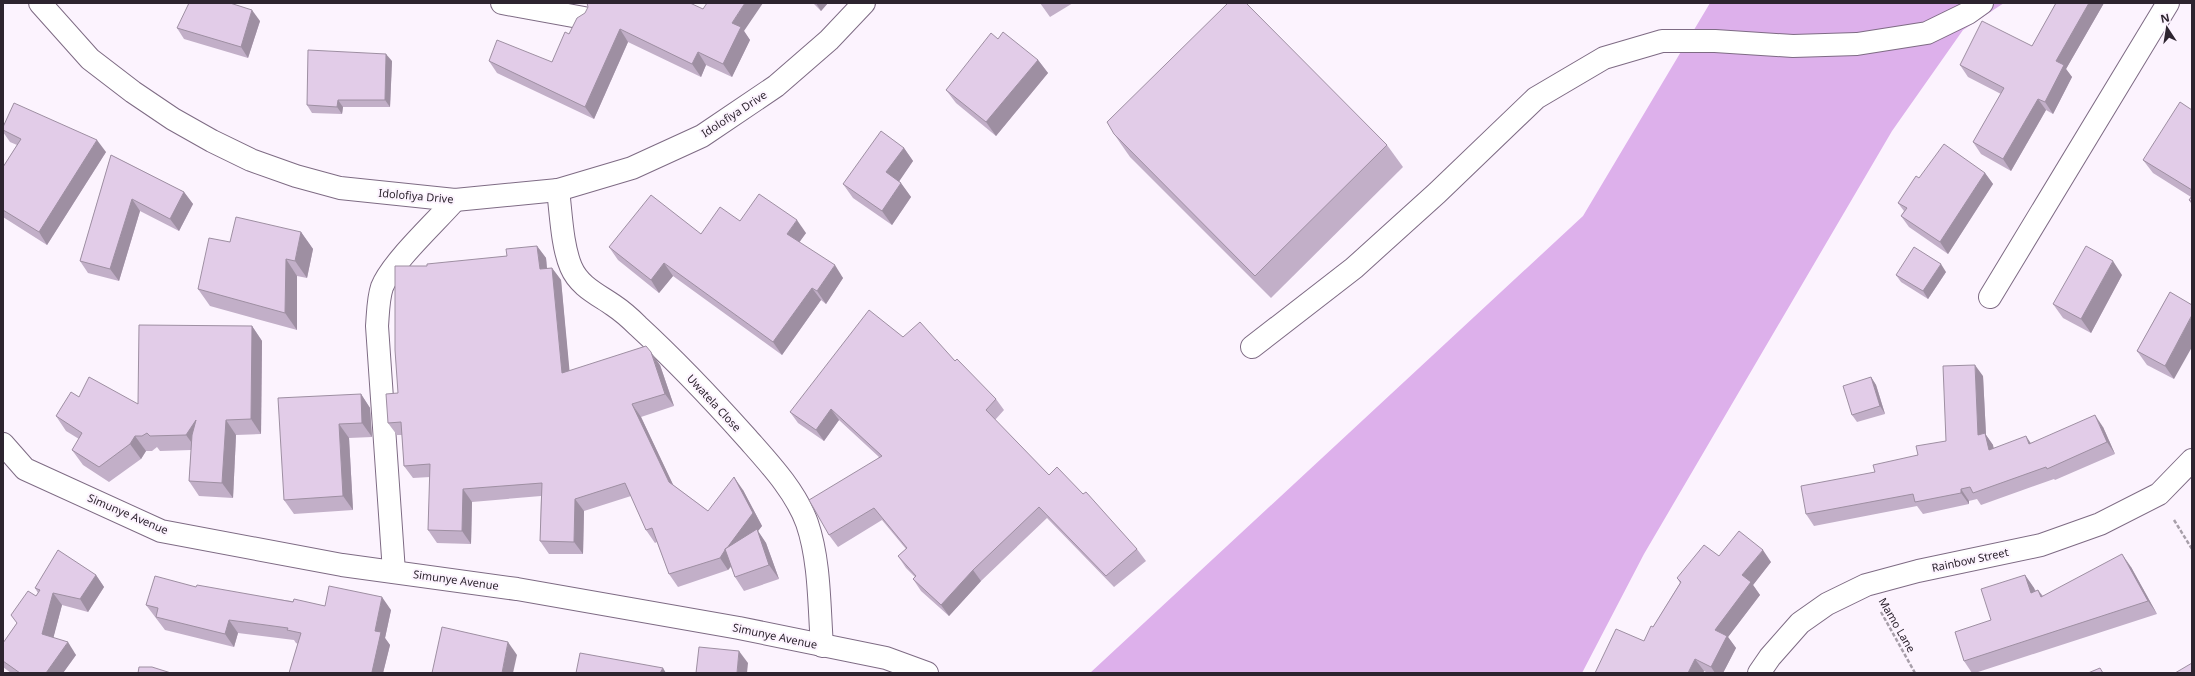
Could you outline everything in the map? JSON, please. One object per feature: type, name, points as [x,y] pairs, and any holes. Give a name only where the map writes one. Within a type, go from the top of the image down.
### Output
[{"type":"street","name":"Idolofiya Drive","points":[[40,3],[90,59],[133,92],[173,119],[251,160],[296,176],[340,188],[455,200],[558,190],[632,168],[702,136],[776,86],[829,40],[864,3]]},
{"type":"street","points":[[502,3],[584,18]]},
{"type":"street","points":[[1252,347],[1354,268],[1437,193],[1536,98],[1604,58],[1662,40],[1715,41],[1793,46],[1857,44],[1927,33],[1968,13],[1982,3]]},
{"type":"street","points":[[1990,297],[2168,3]]},
{"type":"street","name":"Uwatela Close","points":[[558,190],[567,250],[571,267],[579,281],[594,294],[614,305],[638,326],[714,401],[768,462],[789,490],[806,522],[814,557],[822,646]]},
{"type":"street","points":[[394,572],[377,326],[382,288],[389,272],[455,200]]},
{"type":"street","name":"Simunye Avenue","points":[[3,444],[25,469],[162,531],[342,565],[525,590],[739,628],[886,658],[927,673]]},
{"type":"street","name":"Rainbow Street","points":[[1759,673],[1770,656],[1800,623],[1827,604],[1866,586],[1918,571],[2041,545],[2100,524],[2159,494],[2192,460]]},
{"type":"path","name":"Mamo Lane","points":[[1866,586],[1915,673]]},
{"type":"shaded area","points":[[1710,3],[2004,3],[1963,30],[1892,131],[1644,554],[1582,673],[1090,673],[1583,216]]},
{"type":"building","points":[[189,3],[230,3],[252,10],[241,47],[177,28]]},
{"type":"building","points":[[587,3],[690,3],[703,9],[707,3],[745,3],[732,23],[741,27],[723,64],[698,52],[692,64],[620,29],[585,107],[489,61],[497,40],[552,62],[565,32],[569,34],[577,18],[585,13],[588,7]]},
{"type":"building","points":[[1228,3],[1246,3],[1387,145],[1255,276],[1114,134],[1107,122]]},
{"type":"building","points":[[2056,3],[2089,3],[2056,61],[2064,65],[2045,102],[2038,99],[2003,159],[1973,142],[2004,88],[1960,65],[1982,21],[2032,46]]},
{"type":"building","points":[[1003,32],[1038,60],[986,122],[946,90],[991,33],[998,39]]},
{"type":"building","points":[[308,50],[386,54],[385,100],[338,100],[337,107],[307,105]]},
{"type":"building","points":[[2180,102],[2192,110],[2192,190],[2143,160]]},
{"type":"building","points":[[14,103],[97,140],[39,232],[3,210],[3,167],[21,139],[3,130]]},
{"type":"building","points":[[881,131],[904,148],[886,172],[901,183],[882,211],[843,184]]},
{"type":"building","points":[[1944,144],[1985,173],[1940,242],[1901,216],[1907,208],[1898,203],[1916,176],[1919,178]]},
{"type":"building","points":[[111,155],[184,192],[170,219],[132,199],[110,269],[80,261]]},
{"type":"building","points":[[759,194],[797,220],[787,234],[835,265],[817,291],[812,288],[773,342],[664,263],[651,280],[609,247],[651,195],[701,234],[720,207],[740,221]]},
{"type":"building","points":[[236,217],[301,232],[295,261],[286,259],[285,313],[198,289],[209,238],[230,242]]},
{"type":"building","points":[[537,246],[540,269],[552,268],[562,373],[646,346],[651,352],[665,394],[632,404],[669,482],[708,511],[734,477],[753,513],[725,549],[720,558],[669,574],[652,528],[646,530],[625,483],[575,499],[574,542],[540,541],[542,483],[463,489],[462,531],[428,530],[430,464],[404,466],[401,422],[388,423],[386,394],[398,393],[395,350],[395,266],[427,266],[427,264],[507,256],[506,249]]},
{"type":"building","points":[[2086,246],[2113,261],[2081,319],[2053,304]]},
{"type":"building","points":[[1914,247],[1941,264],[1923,291],[1896,275]]},
{"type":"building","points":[[2170,292],[2192,305],[2192,315],[2165,366],[2137,351]]},
{"type":"building","points":[[869,310],[903,337],[920,322],[955,361],[957,359],[996,399],[986,410],[1049,475],[1057,467],[1083,494],[1086,492],[1137,549],[1106,576],[1039,507],[973,570],[941,605],[913,579],[916,576],[898,556],[907,548],[874,508],[829,535],[809,500],[882,456],[831,409],[816,430],[790,412]]},
{"type":"building","points":[[139,325],[252,326],[251,419],[226,420],[222,483],[189,481],[192,435],[196,420],[186,435],[150,436],[147,433],[142,436],[135,436],[130,444],[99,467],[72,450],[82,433],[56,416],[71,392],[79,397],[89,377],[138,404]]},
{"type":"building","points":[[1975,365],[1978,435],[1985,433],[1989,450],[2026,436],[2029,444],[2095,415],[2107,442],[2047,469],[2046,467],[1973,493],[1970,487],[1961,489],[1961,493],[1915,502],[1913,494],[1806,514],[1801,486],[1875,472],[1873,465],[1918,455],[1916,446],[1946,441],[1943,366]]},
{"type":"building","points":[[1871,377],[1880,406],[1852,415],[1843,386]]},
{"type":"building","points":[[361,394],[362,423],[339,424],[343,496],[284,500],[278,398]]},
{"type":"building","points":[[757,529],[769,565],[735,577],[725,549]]},
{"type":"building","points":[[1739,531],[1763,550],[1742,575],[1751,582],[1715,630],[1727,636],[1711,667],[1695,659],[1688,673],[1595,673],[1616,629],[1644,641],[1651,626],[1653,627],[1681,582],[1677,578],[1704,545],[1719,556]]},
{"type":"building","points":[[58,550],[96,575],[80,599],[53,593],[42,634],[68,642],[46,673],[20,673],[3,661],[3,643],[17,623],[11,615],[28,591],[36,596],[40,590],[35,588]]},
{"type":"building","points":[[2122,554],[2148,601],[1964,661],[1955,632],[1991,620],[1981,589],[2025,575],[2031,593],[2038,590],[2041,597]]},
{"type":"building","points":[[155,576],[196,587],[197,585],[293,602],[294,599],[325,606],[329,586],[382,597],[375,631],[381,632],[372,672],[376,673],[289,673],[301,633],[287,630],[288,628],[229,620],[225,634],[156,617],[158,608],[146,605]]},
{"type":"building","points":[[442,627],[508,642],[502,673],[432,673]]},
{"type":"building","points":[[699,647],[739,651],[737,673],[696,673]]},
{"type":"building","points":[[580,653],[663,668],[660,673],[576,673]]},
{"type":"building","points":[[2192,663],[2192,673],[2175,673]]},
{"type":"building","points":[[139,667],[152,667],[171,673],[138,673]]},
{"type":"building","points":[[2100,668],[2103,673],[2088,673]]}]
